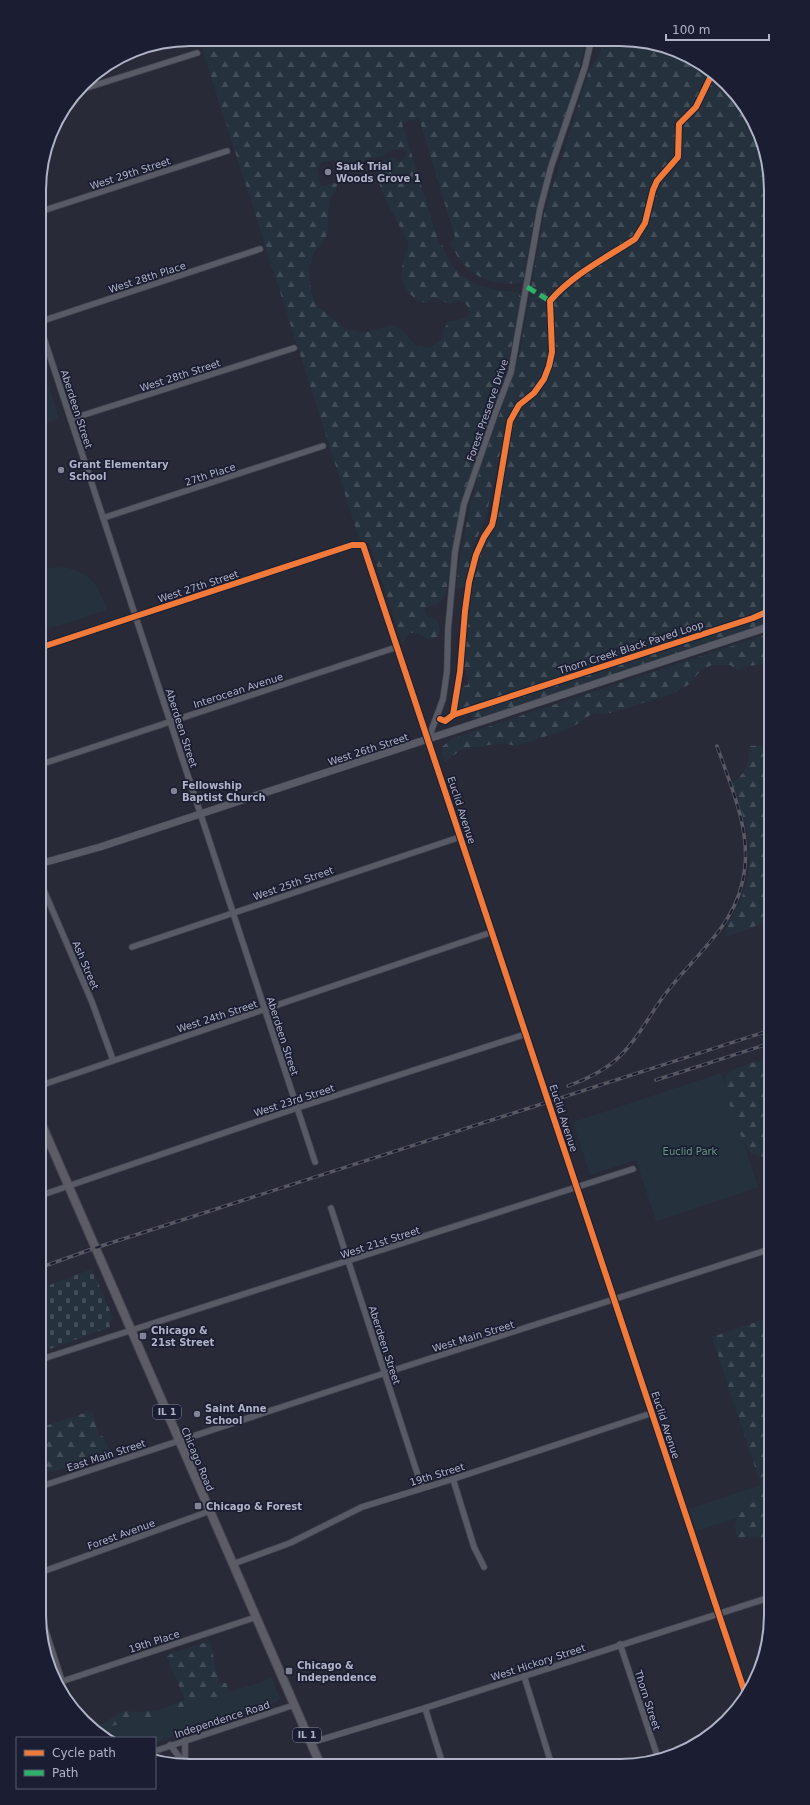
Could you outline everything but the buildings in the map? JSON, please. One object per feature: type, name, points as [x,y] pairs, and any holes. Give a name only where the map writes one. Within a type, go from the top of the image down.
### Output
[{"type":"main road","name":"Chicago Road","points":[[46,1134],[318,1759]]},
{"type":"street","name":"Forest Preserve Drive","points":[[428,740],[443,699],[447,671],[448,630],[454,552],[464,504],[494,414],[511,372],[540,209],[551,167],[585,67],[589,46]]},
{"type":"street","points":[[89,87],[197,52]]},
{"type":"street","name":"West 29th Street","points":[[46,210],[227,150]]},
{"type":"street","name":"West 28th Place","points":[[46,320],[260,249]]},
{"type":"street","name":"Aberdeen Street","points":[[46,343],[315,1162]]},
{"type":"street","name":"West 28th Street","points":[[71,419],[294,348]]},
{"type":"street","name":"27th Place","points":[[104,518],[323,446]]},
{"type":"street","name":"West 27th Street","points":[[46,646],[352,545],[363,545]]},
{"type":"street","name":"Euclid Avenue","points":[[363,545],[744,1689]]},
{"type":"street","name":"West 26th Street","points":[[46,862],[82,853],[764,628]]},
{"type":"street","name":"Interocean Avenue","points":[[46,763],[397,647]]},
{"type":"street","name":"West 25th Street","points":[[132,947],[460,836]]},
{"type":"street","name":"Ash Street","points":[[46,895],[92,1002],[113,1060]]},
{"type":"street","name":"West 24th Street","points":[[46,1084],[492,932]]},
{"type":"street","name":"West 23rd Street","points":[[46,1194],[297,1108],[526,1034]]},
{"type":"street","name":"West 21st Street","points":[[46,1358],[348,1262],[633,1169]]},
{"type":"street","name":"Aberdeen Street","points":[[331,1208],[422,1488]]},
{"type":"street","name":"West Main Street","points":[[179,1441],[385,1373],[614,1301],[764,1251]]},
{"type":"street","name":"19th Street","points":[[233,1564],[290,1543],[362,1507],[453,1479],[652,1412]]},
{"type":"street","name":"East Main Street","points":[[46,1485],[179,1441]]},
{"type":"street","points":[[453,1479],[476,1551],[484,1568]]},
{"type":"street","name":"Forest Avenue","points":[[46,1570],[210,1511]]},
{"type":"street","name":"West Hickory Street","points":[[310,1743],[425,1708],[764,1598]]},
{"type":"street","name":"19th Place","points":[[62,1681],[256,1617]]},
{"type":"street","name":"Thorn Street","points":[[620,1644],[657,1754]]},
{"type":"street","points":[[50,1647],[55,1664]]},
{"type":"street","points":[[524,1676],[550,1759]]},
{"type":"street","name":"Independence Road","points":[[156,1750],[294,1705]]},
{"type":"street","points":[[425,1708],[441,1759]]},
{"type":"street","points":[[185,1740],[185,1759]]},
{"type":"street","points":[[170,1745],[182,1759]]},
{"type":"green space","points":[[201,46],[584,46],[572,94],[540,192],[524,279],[520,283],[487,280],[469,270],[462,262],[450,243],[455,237],[419,118],[402,123],[439,243],[442,244],[447,257],[454,267],[471,282],[493,289],[518,292],[522,298],[506,373],[462,501],[455,530],[446,595],[435,606],[424,607],[426,616],[437,620],[440,631],[437,637],[430,640],[417,633],[410,633],[402,643],[371,547],[368,542],[359,538]],"holes":[[[403,149],[406,152],[406,156],[400,162],[392,157],[381,164],[377,171],[384,196],[409,245],[402,267],[402,275],[405,286],[408,291],[421,302],[426,303],[434,297],[449,304],[457,301],[464,302],[469,308],[468,316],[458,320],[449,321],[443,330],[441,340],[430,348],[416,346],[401,329],[391,325],[364,333],[346,329],[316,305],[311,292],[309,268],[314,252],[324,241],[328,232],[328,210],[330,199],[336,191],[337,184],[333,183],[321,187],[317,168],[322,162],[334,160],[342,170],[372,157],[381,157],[390,151]]]},
{"type":"green space","points":[[602,46],[630,46],[658,51],[692,65],[722,88],[734,102],[749,126],[759,152],[764,180],[764,624],[473,721],[471,714],[465,714],[458,709],[460,687],[468,685],[468,678],[464,667],[471,587],[482,546],[493,527],[498,511],[507,462],[508,445],[502,444],[485,521],[474,544],[466,582],[463,587],[456,589],[466,526],[482,464],[512,381],[520,352],[544,214],[589,71],[599,55]]},
{"type":"green space","points":[[46,378],[59,418],[46,423]]},
{"type":"green space","points":[[65,567],[82,573],[88,577],[97,587],[107,610],[50,628],[46,626],[46,569]]},
{"type":"green space","points":[[764,635],[764,664],[748,666],[738,670],[730,665],[712,665],[701,670],[688,685],[672,694],[611,713],[592,714],[571,728],[516,746],[503,743],[462,749],[445,762],[442,747],[451,739]]},
{"type":"green space","points":[[764,745],[764,923],[726,937],[727,927],[742,897],[747,882],[749,867],[750,853],[746,826],[732,783],[741,775],[746,767],[750,746]]},
{"type":"green space","points":[[764,1059],[764,1157],[750,1152],[746,1147],[733,1115],[726,1091],[725,1082],[729,1073],[746,1065]]},
{"type":"green space","name":"Euclid Park","points":[[721,1073],[758,1187],[656,1221],[636,1160],[590,1175],[573,1122]]},
{"type":"green space","points":[[92,1269],[113,1318],[109,1323],[110,1327],[46,1350],[46,1286]]},
{"type":"green space","points":[[764,1319],[764,1509],[696,1531],[689,1509],[761,1485],[712,1337]]},
{"type":"green space","points":[[764,1319],[764,1539],[757,1536],[738,1539],[735,1525],[737,1520],[743,1511],[759,1497],[761,1485],[712,1337]]},
{"type":"green space","points":[[91,1411],[93,1413],[98,1434],[104,1437],[109,1451],[107,1454],[46,1474],[46,1426]]},
{"type":"green space","points":[[210,1641],[219,1683],[226,1683],[229,1691],[211,1699],[161,1713],[153,1717],[126,1721],[103,1730],[99,1726],[123,1711],[137,1712],[158,1710],[185,1700],[167,1657],[172,1653]]},
{"type":"green space","points":[[271,1677],[280,1698],[277,1702],[156,1743],[156,1737],[113,1737],[102,1729],[126,1721],[153,1717],[161,1713],[261,1682]]},
{"type":"railway","points":[[568,1086],[589,1077],[615,1061],[638,1035],[663,997],[714,937],[735,905],[741,887],[745,866],[744,835],[733,790],[717,746]]},
{"type":"railway","points":[[46,1266],[95,1248],[764,1032]]},
{"type":"railway","points":[[656,1080],[764,1045]]},
{"type":"marked path","points":[[527,287],[550,301]]},
{"type":"cycle path","points":[[453,715],[460,672],[469,582],[476,555],[484,537],[492,525],[510,421],[519,405],[534,393],[544,379],[549,366],[552,352],[550,301],[559,291],[579,275],[635,239],[645,223],[653,190],[657,181],[678,157],[679,124],[696,107],[710,78]]},
{"type":"cycle path","points":[[46,646],[352,545],[363,545],[744,1689]]},
{"type":"cycle path","name":"Thorn Creek Black Paved Loop","points":[[440,719],[445,721],[453,715],[753,618],[764,613]]},
{"type":"place","name":"Sauk Trial Woods Grove 1","points":[[328,172]]},
{"type":"place","name":"Grant Elementary School","points":[[61,470]]},
{"type":"place","name":"Fellowship Baptist Church","points":[[174,791]]},
{"type":"place","name":"Chicago & 21st Street","points":[[143,1336]]},
{"type":"place","name":"Saint Anne School","points":[[197,1414]]},
{"type":"place","name":"Chicago & Forest","points":[[198,1506]]},
{"type":"place","name":"Chicago & Independence","points":[[289,1671]]}]
